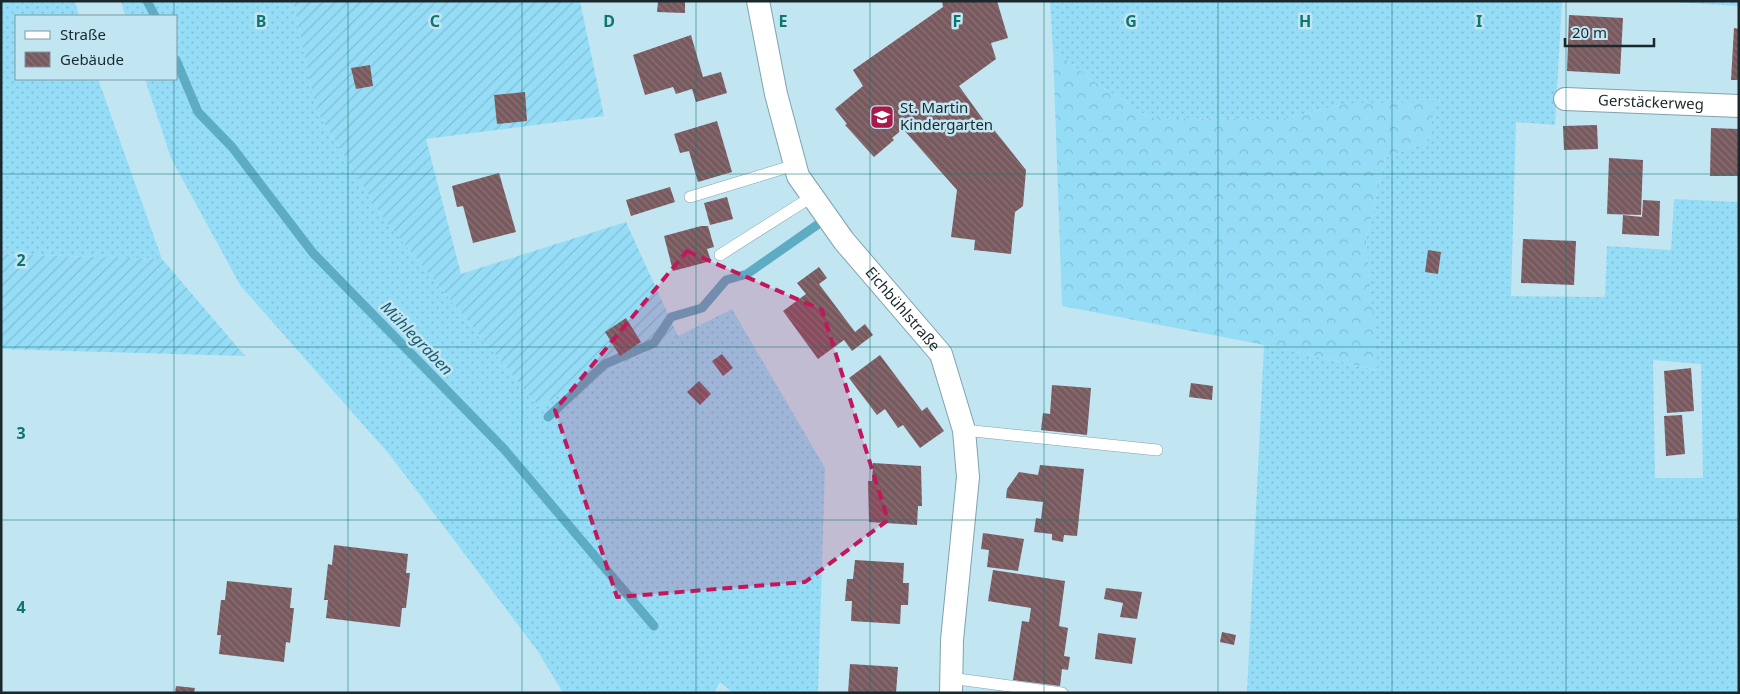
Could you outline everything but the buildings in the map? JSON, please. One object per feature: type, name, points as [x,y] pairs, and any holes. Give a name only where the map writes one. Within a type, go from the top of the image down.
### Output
[{"type":"street","name":"Eichbühlstraße","points":[[761,3],[776,94],[798,176],[844,241],[942,354],[964,430],[968,477],[952,640],[951,686]]},
{"type":"street","name":"Gerstäckerweg","points":[[1565,99],[1739,106]]},
{"type":"lane","points":[[690,197],[795,164]]},
{"type":"lane","points":[[720,255],[813,196]]},
{"type":"lane","points":[[964,430],[1157,450]]},
{"type":"lane","points":[[951,686],[1062,693]]},
{"type":"highlighted area","points":[[687,251],[822,310],[888,520],[805,582],[617,597],[555,410]]},
{"type":"green space","points":[[1,1],[75,1],[79,15],[15,15],[15,80],[98,80],[162,259],[1,254]]},
{"type":"green space","points":[[121,1],[293,1],[316,110],[383,218],[538,406],[732,309],[825,468],[818,693],[733,693],[720,682],[714,693],[563,693],[537,650],[389,454],[240,285],[171,158],[145,80],[178,80],[178,15],[125,15]]},
{"type":"green space","points":[[293,1],[580,1],[604,116],[426,139],[461,274],[626,222],[678,336],[538,406],[383,218],[316,110]]},
{"type":"green space","points":[[1050,1],[1562,1],[1555,125],[1516,122],[1511,296],[1605,297],[1607,246],[1671,250],[1674,199],[1739,202],[1739,693],[1247,693],[1264,345],[1377,370],[1366,241],[1385,158],[1429,141],[1434,103],[1349,103],[1283,119],[1150,118],[1093,81],[1053,49]],"holes":[[[1653,360],[1701,364],[1703,478],[1655,478]]]},
{"type":"green space","points":[[1659,1],[1739,1],[1739,6]]},
{"type":"green space","points":[[1053,49],[1093,81],[1150,118],[1283,119],[1349,103],[1435,102],[1429,141],[1385,158],[1366,241],[1378,370],[1264,345],[1062,306]]},
{"type":"green space","points":[[1,254],[162,259],[245,356],[1,349]]},
{"type":"waterway","name":"Mühlegraben","points":[[147,1],[154,15]]},
{"type":"waterway","name":"Mühlegraben","points":[[178,65],[198,112],[232,147],[313,253],[504,449],[654,626]]},
{"type":"waterway","points":[[548,417],[605,364],[654,343],[671,317],[702,308],[726,280],[747,274],[817,225]]},
{"type":"place","name":"St. Martin Kindergarten","points":[[882,117]]}]
